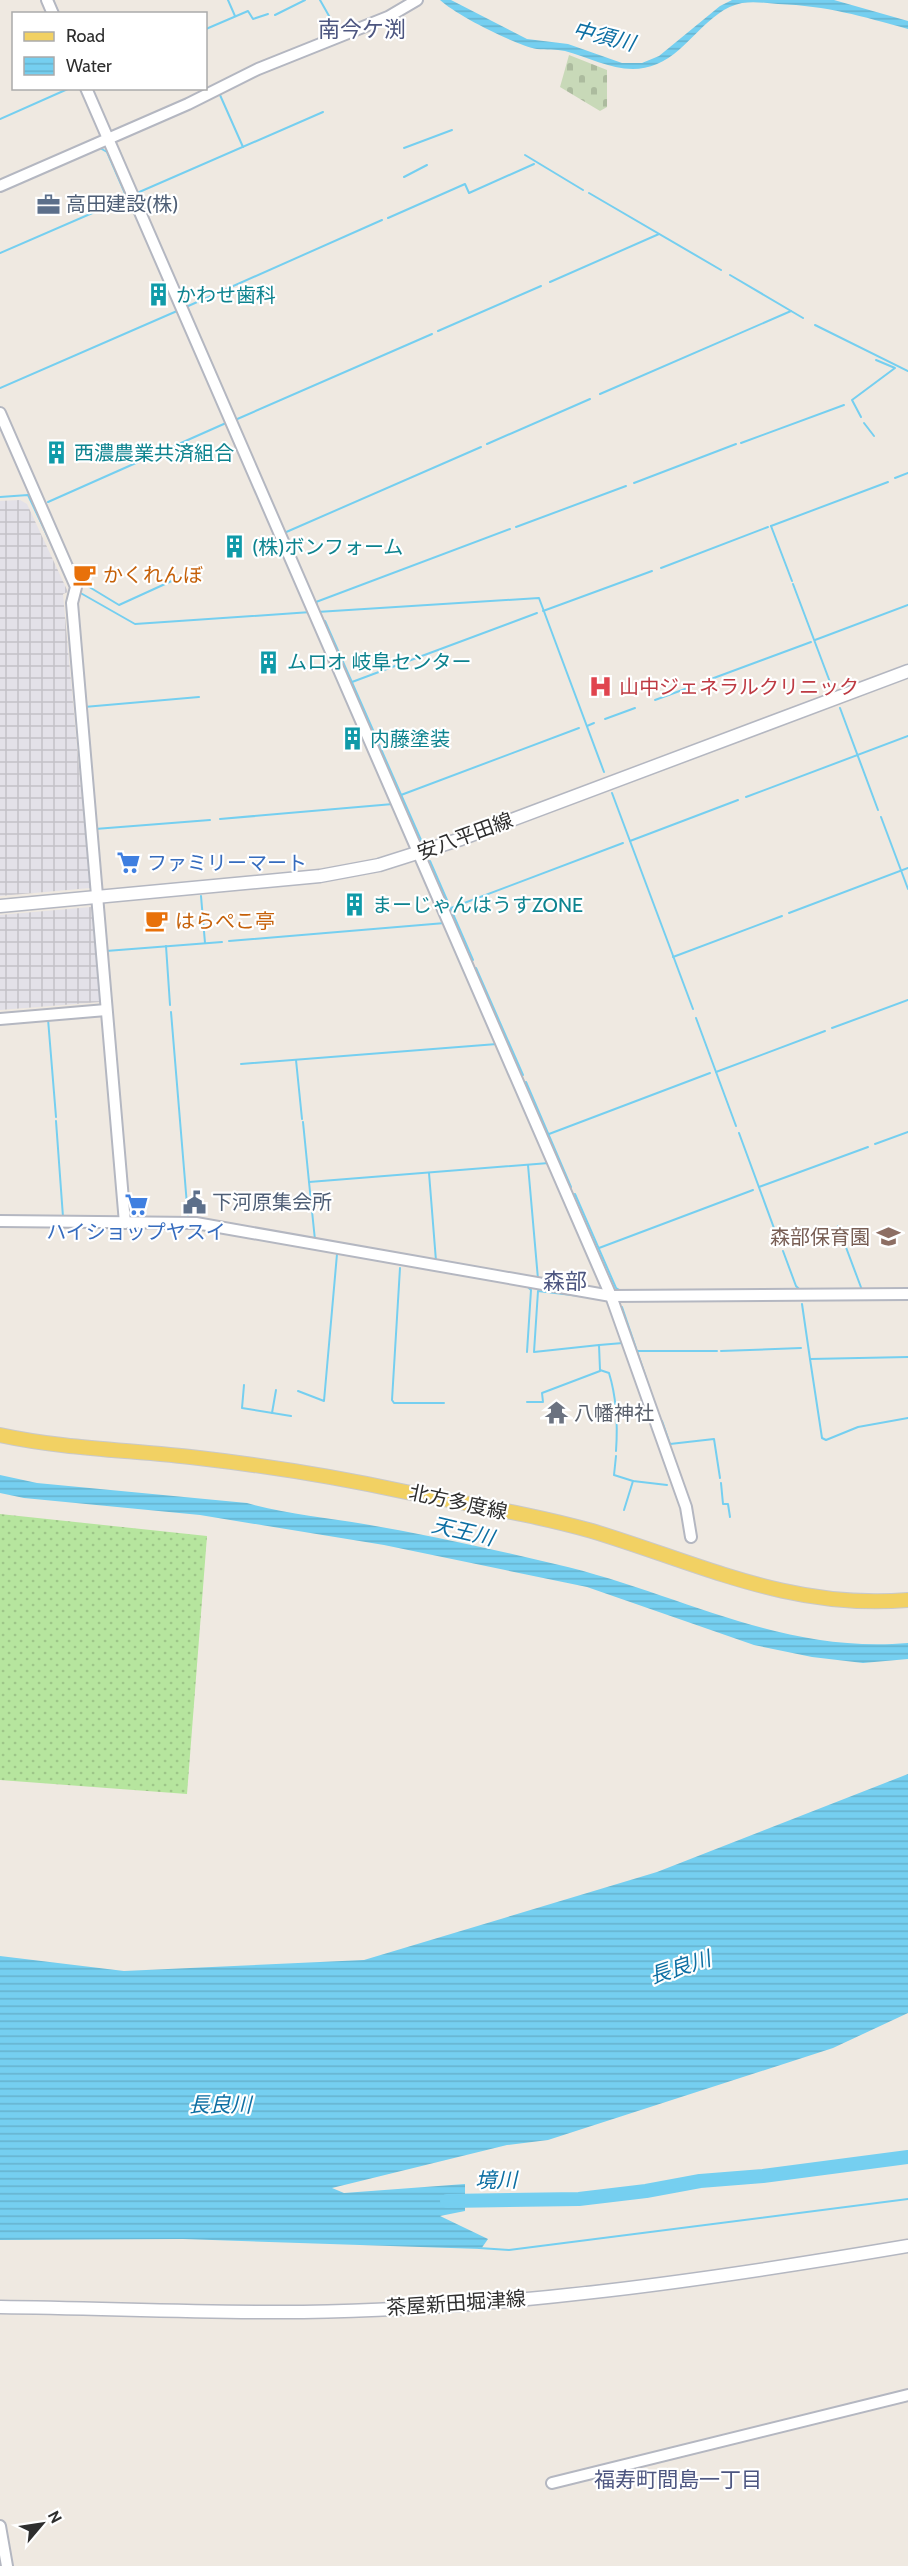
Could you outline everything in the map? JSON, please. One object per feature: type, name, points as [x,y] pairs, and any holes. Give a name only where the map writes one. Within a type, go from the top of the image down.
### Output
[{"type":"main road","name":"安八平田線","points":[[0,906],[320,876],[419,854],[908,671]]},
{"type":"main road","name":"北方多度線","points":[[0,1435],[68,1446],[200,1458],[329,1476],[592,1532],[744,1582],[792,1594],[851,1602],[908,1600]]},
{"type":"main road","name":"茶屋新田堀津線","points":[[0,2307],[303,2312],[496,2302],[734,2276],[908,2246]]},
{"type":"street","points":[[0,186],[108,139],[258,69],[388,17],[417,0]]},
{"type":"street","points":[[87,90],[611,1296],[686,1507],[692,1537]]},
{"type":"street","points":[[0,413],[74,591],[96,896],[125,1223]]},
{"type":"street","points":[[0,1019],[106,1010]]},
{"type":"street","points":[[0,1221],[196,1223],[611,1296],[908,1294]]},
{"type":"street","points":[[552,2483],[908,2395]]},
{"type":"street","points":[[0,2526],[7,2566]]},
{"type":"shaded area","points":[[20,500],[27,504],[68,592],[63,594],[90,888],[0,896],[0,501]]},
{"type":"shaded area","points":[[91,907],[100,1002],[0,1010],[0,915]]},
{"type":"green space","points":[[569,55],[607,70],[607,107],[600,111],[560,87]]},
{"type":"green space","points":[[0,1514],[207,1536],[187,1794],[0,1780]]},
{"type":"water","points":[[440,0],[451,0],[527,39],[568,44],[622,63],[642,63],[659,56],[720,6],[732,0],[834,0],[908,21],[908,29],[829,9],[760,2],[742,3],[718,14],[668,58],[645,68],[633,69],[610,66],[565,51],[527,46],[472,21]]},
{"type":"water","points":[[0,1475],[37,1483],[247,1503],[291,1513],[436,1538],[531,1558],[600,1576],[772,1630],[815,1639],[861,1644],[908,1643],[908,1659],[863,1663],[812,1657],[754,1645],[587,1587],[384,1545],[200,1515],[24,1498],[0,1493]]},
{"type":"water","name":"長良川","points":[[908,1774],[908,2013],[833,2048],[548,2140],[507,2145],[332,2188],[344,2193],[465,2184],[465,2211],[440,2216],[488,2239],[481,2249],[183,2239],[0,2240],[0,1956],[124,1971],[364,1960],[657,1872]]},
{"type":"waterway","points":[[53,0],[58,12]]},
{"type":"waterway","points":[[228,0],[235,16]]},
{"type":"waterway","points":[[275,15],[305,0]]},
{"type":"waterway","points":[[320,0],[337,30]]},
{"type":"waterway","points":[[207,29],[248,11],[253,19],[268,14]]},
{"type":"waterway","points":[[0,119],[65,90]]},
{"type":"waterway","points":[[220,95],[243,147]]},
{"type":"waterway","points":[[137,193],[323,112]]},
{"type":"waterway","points":[[404,148],[452,130]]},
{"type":"waterway","points":[[0,253],[127,198],[107,152],[100,148]]},
{"type":"waterway","points":[[119,150],[126,167]]},
{"type":"waterway","points":[[525,155],[583,190]]},
{"type":"waterway","points":[[388,218],[465,184],[469,193],[534,164]]},
{"type":"waterway","points":[[404,177],[427,165]]},
{"type":"waterway","points":[[589,193],[721,270]]},
{"type":"waterway","points":[[186,307],[382,220]]},
{"type":"waterway","points":[[550,282],[659,234]]},
{"type":"waterway","points":[[730,275],[803,318]]},
{"type":"waterway","points":[[438,331],[541,286]]},
{"type":"waterway","points":[[0,388],[177,311]]},
{"type":"waterway","points":[[600,394],[791,311]]},
{"type":"waterway","points":[[815,325],[908,371]]},
{"type":"waterway","points":[[235,420],[432,334]]},
{"type":"waterway","points":[[861,417],[852,400],[895,368],[876,360]]},
{"type":"waterway","points":[[487,444],[590,399]]},
{"type":"waterway","points":[[741,443],[844,405]]},
{"type":"waterway","points":[[48,502],[226,423]]},
{"type":"waterway","points":[[864,423],[874,436]]},
{"type":"waterway","points":[[634,483],[736,444]]},
{"type":"waterway","points":[[284,533],[481,447]]},
{"type":"waterway","points":[[895,478],[908,473]]},
{"type":"waterway","points":[[771,526],[888,482]]},
{"type":"waterway","points":[[516,527],[626,486]]},
{"type":"waterway","points":[[0,497],[28,495],[72,588]]},
{"type":"waterway","points":[[771,526],[792,581]]},
{"type":"waterway","points":[[661,568],[768,527]]},
{"type":"waterway","points":[[317,605],[316,602],[510,529]]},
{"type":"waterway","points":[[543,611],[652,571]]},
{"type":"waterway","points":[[76,572],[81,582],[119,605],[187,574]]},
{"type":"waterway","points":[[793,584],[833,690]]},
{"type":"waterway","points":[[77,591],[135,624],[311,612]]},
{"type":"waterway","points":[[317,612],[539,598],[604,772]]},
{"type":"waterway","points":[[815,640],[908,605]]},
{"type":"waterway","points":[[352,682],[537,613]]},
{"type":"waterway","points":[[325,621],[376,737]]},
{"type":"waterway","points":[[703,682],[811,642]]},
{"type":"waterway","points":[[655,700],[696,685]]},
{"type":"waterway","points":[[84,707],[199,697]]},
{"type":"waterway","points":[[605,719],[635,708]]},
{"type":"waterway","points":[[840,708],[878,810]]},
{"type":"waterway","points":[[587,726],[594,723]]},
{"type":"waterway","points":[[401,795],[579,728]]},
{"type":"waterway","points":[[746,797],[908,736]]},
{"type":"waterway","points":[[377,740],[421,840]]},
{"type":"waterway","points":[[612,793],[693,1009]]},
{"type":"waterway","points":[[630,841],[738,800]]},
{"type":"waterway","points":[[220,819],[393,804]]},
{"type":"waterway","points":[[881,817],[908,889]]},
{"type":"waterway","points":[[95,829],[210,820]]},
{"type":"waterway","points":[[451,908],[623,843]]},
{"type":"waterway","points":[[430,861],[473,960]]},
{"type":"waterway","points":[[789,913],[908,868]]},
{"type":"waterway","points":[[201,896],[205,943]]},
{"type":"waterway","points":[[673,957],[782,916]]},
{"type":"waterway","points":[[229,941],[445,923]]},
{"type":"waterway","points":[[106,951],[222,942]]},
{"type":"waterway","points":[[166,946],[170,1005]]},
{"type":"waterway","points":[[476,968],[523,1075]]},
{"type":"waterway","points":[[832,1028],[908,1000]]},
{"type":"waterway","points":[[171,1012],[188,1217]]},
{"type":"waterway","points":[[696,1018],[736,1126]]},
{"type":"waterway","points":[[48,1019],[56,1117]]},
{"type":"waterway","points":[[716,1072],[825,1031]]},
{"type":"waterway","points":[[241,1064],[497,1044]]},
{"type":"waterway","points":[[296,1060],[302,1119]]},
{"type":"waterway","points":[[549,1134],[710,1073]]},
{"type":"waterway","points":[[526,1082],[571,1187]]},
{"type":"waterway","points":[[56,1121],[63,1217]]},
{"type":"waterway","points":[[303,1122],[309,1182]]},
{"type":"waterway","points":[[875,1144],[908,1132]]},
{"type":"waterway","points":[[739,1133],[778,1239]]},
{"type":"waterway","points":[[759,1187],[868,1147]]},
{"type":"waterway","points":[[315,1240],[309,1182],[549,1163]]},
{"type":"waterway","points":[[528,1165],[538,1279]]},
{"type":"waterway","points":[[429,1173],[436,1261]]},
{"type":"waterway","points":[[599,1248],[753,1190]]},
{"type":"waterway","points":[[575,1194],[616,1288],[621,1291]]},
{"type":"waterway","points":[[838,1226],[862,1290]]},
{"type":"waterway","points":[[783,1251],[796,1286],[800,1290]]},
{"type":"waterway","points":[[298,1391],[324,1401],[337,1254]]},
{"type":"waterway","points":[[400,1268],[392,1400],[394,1403],[444,1403]]},
{"type":"waterway","points":[[527,1352],[531,1290],[528,1287]]},
{"type":"waterway","points":[[597,1298],[538,1291],[534,1352],[599,1345],[600,1370],[609,1373],[614,1392],[617,1421],[616,1451]]},
{"type":"waterway","points":[[802,1304],[810,1359],[908,1357]]},
{"type":"waterway","points":[[622,1307],[658,1413]]},
{"type":"waterway","points":[[599,1345],[623,1343]]},
{"type":"waterway","points":[[721,1351],[801,1348]]},
{"type":"waterway","points":[[637,1351],[717,1351]]},
{"type":"waterway","points":[[810,1359],[822,1438],[826,1440],[858,1427],[908,1418]]},
{"type":"waterway","points":[[527,1402],[543,1402],[542,1393],[600,1371]]},
{"type":"waterway","points":[[244,1385],[242,1408],[291,1416]]},
{"type":"waterway","points":[[272,1413],[276,1390]]},
{"type":"waterway","points":[[662,1421],[670,1444],[714,1439],[720,1478]]},
{"type":"waterway","points":[[616,1456],[614,1475],[633,1481],[667,1485]]},
{"type":"waterway","points":[[624,1510],[633,1481]]},
{"type":"waterway","points":[[721,1483],[723,1504],[728,1504],[730,1517]]},
{"type":"waterway","name":"境川","points":[[447,2201],[579,2199],[646,2191],[700,2181],[763,2176],[908,2157]]},
{"type":"waterway","points":[[479,2248],[509,2250],[908,2199]]},
{"type":"place","name":"高田建設(株)","points":[[48,204]]},
{"type":"place","name":"かわせ歯科","points":[[158,295]]},
{"type":"place","name":"西濃農業共済組合","points":[[56,453]]},
{"type":"place","name":"(株)ボンフォーム","points":[[234,547]]},
{"type":"place","name":"かくれんぼ","points":[[85,575]]},
{"type":"place","name":"ムロオ 岐阜センター","points":[[269,662]]},
{"type":"place","name":"山中ジェネラルクリニック","points":[[601,687]]},
{"type":"place","name":"内藤塗装","points":[[352,739]]},
{"type":"place","name":"ファミリーマート","points":[[129,863]]},
{"type":"place","name":"まーじゃんはうすZONE","points":[[354,905]]},
{"type":"place","name":"はらぺこ亭","points":[[157,921]]},
{"type":"place","name":"下河原集会所","points":[[194,1202]]},
{"type":"place","name":"ハイショップヤスイ","points":[[136,1205]]},
{"type":"place","name":"森部保育園","points":[[888,1237]]},
{"type":"place","name":"八幡神社","points":[[556,1413]]},
{"type":"district","name":"南今ケ渕","points":[[362,29]]},
{"type":"district","name":"森部","points":[[565,1281]]},
{"type":"district","name":"福寿町間島一丁目","points":[[678,2479]]},
{"type":"water label","name":"中須川","points":[[604,36]]},
{"type":"water label","name":"天王川","points":[[463,1531]]}]
